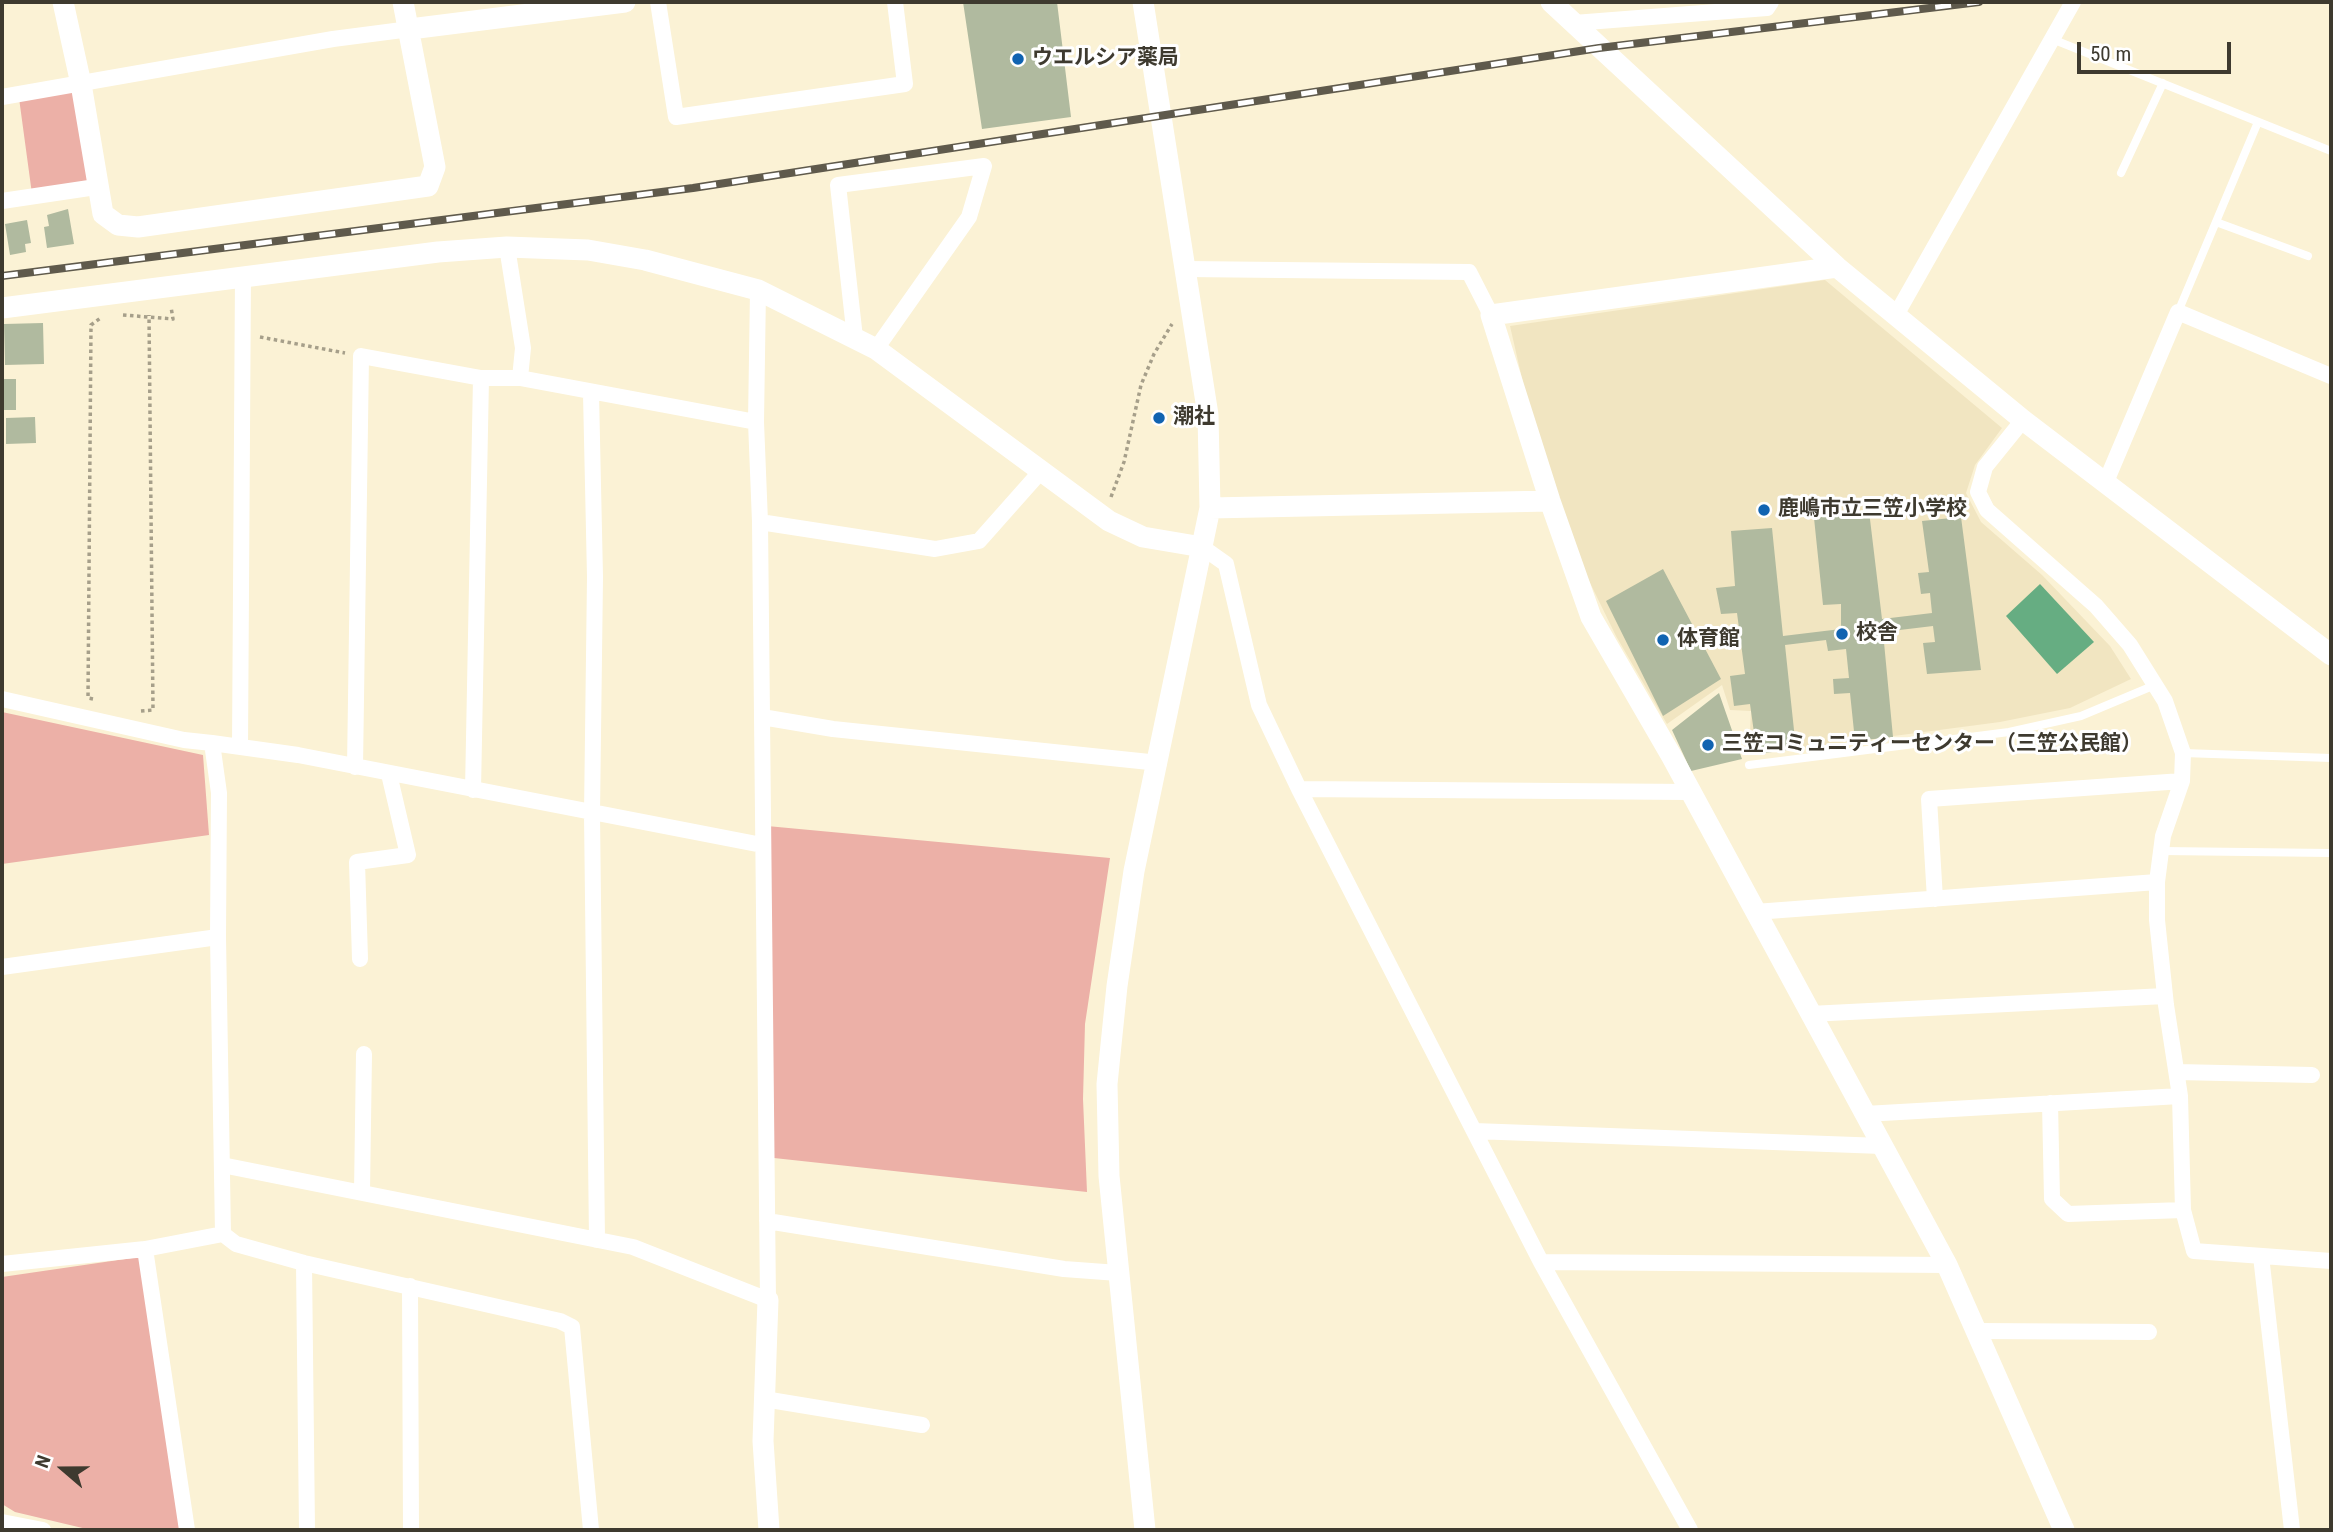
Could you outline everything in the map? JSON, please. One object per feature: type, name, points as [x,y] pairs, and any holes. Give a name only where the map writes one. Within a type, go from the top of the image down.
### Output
[{"type":"street","points":[[63,2],[81,84],[96,187],[103,214],[118,225],[138,227],[428,186],[435,167],[404,2]]},
{"type":"street","points":[[2,97],[333,39],[625,2]]},
{"type":"street","points":[[658,2],[677,117],[905,84],[895,2]]},
{"type":"street","points":[[1143,2],[1208,415],[1210,508],[1159,763],[1134,871],[1117,986],[1107,1084],[1109,1176],[1145,1530]]},
{"type":"street","points":[[1551,2],[1837,267],[2023,420],[2331,655]]},
{"type":"street","points":[[1574,23],[1768,8],[1771,2]]},
{"type":"street","points":[[1896,315],[2073,2]]},
{"type":"street","points":[[855,338],[838,185],[984,166],[969,217],[876,349]]},
{"type":"street","points":[[2,201],[96,187]]},
{"type":"street","points":[[507,247],[523,348],[520,377]]},
{"type":"street","points":[[2,308],[243,276],[507,247],[600,252],[645,260],[758,290],[855,338],[876,349],[1104,517],[1143,537],[1202,547],[1226,564],[1259,705],[1299,789],[1541,1262],[1690,1530]]},
{"type":"street","points":[[1492,316],[1837,267]]},
{"type":"street","points":[[1186,269],[1469,272],[1492,316],[1550,501],[1591,617],[1690,792],[1947,1265],[2064,1530]]},
{"type":"street","points":[[240,747],[243,276]]},
{"type":"street","points":[[758,290],[756,422],[760,522],[768,1300],[763,1441],[769,1530]]},
{"type":"street","points":[[2105,484],[2178,312],[2331,376]]},
{"type":"street","points":[[355,767],[361,356],[481,378],[520,377],[591,393],[756,422]]},
{"type":"street","points":[[472,790],[481,378]]},
{"type":"street","points":[[591,393],[595,577],[593,814],[597,1240]]},
{"type":"street","points":[[2023,420],[1985,467],[1978,492],[1986,510],[2096,606],[2130,645],[2165,701],[2183,753],[2182,780],[2163,836],[2157,882],[2165,996],[2180,1096],[2183,1210],[2194,1251],[2331,1261]]},
{"type":"street","points":[[760,522],[935,549],[979,541],[1042,470]]},
{"type":"street","points":[[1210,508],[1550,501]]},
{"type":"street","points":[[2,699],[184,740],[355,767],[762,845]]},
{"type":"street","points":[[762,717],[833,729],[1159,763]]},
{"type":"street","points":[[212,743],[219,793],[218,937],[223,1234]]},
{"type":"street","points":[[360,959],[357,862],[408,855],[389,774]]},
{"type":"street","points":[[1935,899],[1929,799],[2182,780]]},
{"type":"street","points":[[1299,789],[1690,792]]},
{"type":"street","points":[[1755,912],[2157,882]]},
{"type":"street","points":[[2,967],[218,937]]},
{"type":"street","points":[[1810,1014],[2165,996]]},
{"type":"street","points":[[362,1192],[364,1054]]},
{"type":"street","points":[[2176,1072],[2312,1074]]},
{"type":"street","points":[[1865,1114],[2180,1096]]},
{"type":"street","points":[[2050,1104],[2052,1199],[2068,1214],[2183,1210]]},
{"type":"street","points":[[1474,1130],[1882,1146]]},
{"type":"street","points":[[222,1165],[632,1247],[768,1300]]},
{"type":"street","points":[[767,1221],[1064,1269],[1118,1273]]},
{"type":"street","points":[[2,1264],[145,1249],[223,1234],[236,1244],[304,1263],[560,1321],[572,1327],[591,1530]]},
{"type":"street","points":[[145,1249],[187,1530]]},
{"type":"street","points":[[2261,1256],[2292,1530]]},
{"type":"street","points":[[1541,1262],[1947,1265]]},
{"type":"street","points":[[304,1263],[307,1530]]},
{"type":"street","points":[[411,1286],[411,1530]]},
{"type":"street","points":[[1976,1331],[2149,1332]]},
{"type":"street","points":[[764,1399],[922,1425]]},
{"type":"street","points":[[2,1521],[43,1530]]},
{"type":"lane","points":[[2052,39],[2331,151]]},
{"type":"lane","points":[[2121,173],[2163,83]]},
{"type":"lane","points":[[2178,312],[2258,122]]},
{"type":"lane","points":[[2216,222],[2308,256]]},
{"type":"lane","points":[[1749,765],[2009,732],[2081,716],[2155,685]]},
{"type":"lane","points":[[2183,753],[2331,758]]},
{"type":"lane","points":[[2162,851],[2331,853]]},
{"type":"path","points":[[116,315],[149,315],[173,319],[168,288]]},
{"type":"path","points":[[96,700],[88,698],[91,325],[106,315]]},
{"type":"path","points":[[140,711],[153,710],[149,315]]},
{"type":"path","points":[[1104,517],[1124,462],[1141,385],[1154,354],[1177,316]]},
{"type":"path","points":[[243,335],[361,356]]},
{"type":"shaded area","points":[[79,87],[94,185],[32,194],[19,98]]},
{"type":"shaded area","name":"鹿嶋市立三笠小学校","points":[[1825,280],[2002,428],[1975,465],[1966,493],[1981,522],[2042,575],[2110,646],[2131,679],[2070,708],[2000,722],[1757,754],[1749,754],[1751,711],[1730,710],[1722,685],[1667,724],[1616,636],[1550,501],[1510,326]]},
{"type":"shaded area","points":[[2040,584],[2094,642],[2057,674],[2006,616]]},
{"type":"shaded area","points":[[2,712],[203,755],[209,835],[2,864]]},
{"type":"shaded area","points":[[767,826],[1110,858],[1085,1024],[1083,1099],[1087,1192],[774,1158]]},
{"type":"shaded area","points":[[139,1257],[180,1530],[91,1530],[15,1512],[2,1504],[2,1277]]},
{"type":"building","name":"ウエルシア薬局","points":[[963,2],[1057,2],[1071,117],[982,129]]},
{"type":"building","points":[[68,209],[74,244],[47,248],[44,227],[49,226],[47,215]]},
{"type":"building","points":[[27,220],[31,243],[25,244],[26,252],[10,255],[5,224]]},
{"type":"building","points":[[43,323],[44,364],[5,365],[4,324]]},
{"type":"building","points":[[2,379],[16,379],[16,410],[2,410]]},
{"type":"building","points":[[35,417],[36,443],[6,444],[6,418]]},
{"type":"building","name":"校舎","points":[[1869,511],[1882,619],[1932,613],[1930,593],[1921,594],[1918,573],[1929,572],[1922,521],[1961,517],[1981,670],[1927,674],[1923,643],[1935,642],[1933,626],[1883,632],[1893,737],[1855,741],[1850,693],[1834,694],[1833,679],[1849,678],[1846,649],[1828,651],[1826,640],[1785,645],[1796,749],[1757,754],[1750,704],[1734,706],[1730,676],[1745,674],[1737,613],[1721,614],[1716,588],[1735,586],[1731,531],[1772,528],[1783,636],[1841,629],[1841,604],[1823,605],[1814,518]]},
{"type":"building","name":"体育館","points":[[1663,569],[1721,679],[1663,716],[1606,601]]},
{"type":"building","name":"三笠コミュニティーセンター（三笠公民館）","points":[[1719,693],[1742,759],[1691,771],[1672,730]]},
{"type":"railway","points":[[2,276],[693,188],[1599,48],[1979,2]]},
{"type":"place","name":"ウエルシア薬局","points":[[1018,59]]},
{"type":"place","name":"潮社","points":[[1159,418]]},
{"type":"place","name":"鹿嶋市立三笠小学校","points":[[1764,510]]},
{"type":"place","name":"校舎","points":[[1842,634]]},
{"type":"place","name":"体育館","points":[[1663,640]]},
{"type":"place","name":"三笠コミュニティーセンター（三笠公民館）","points":[[1708,745]]}]
